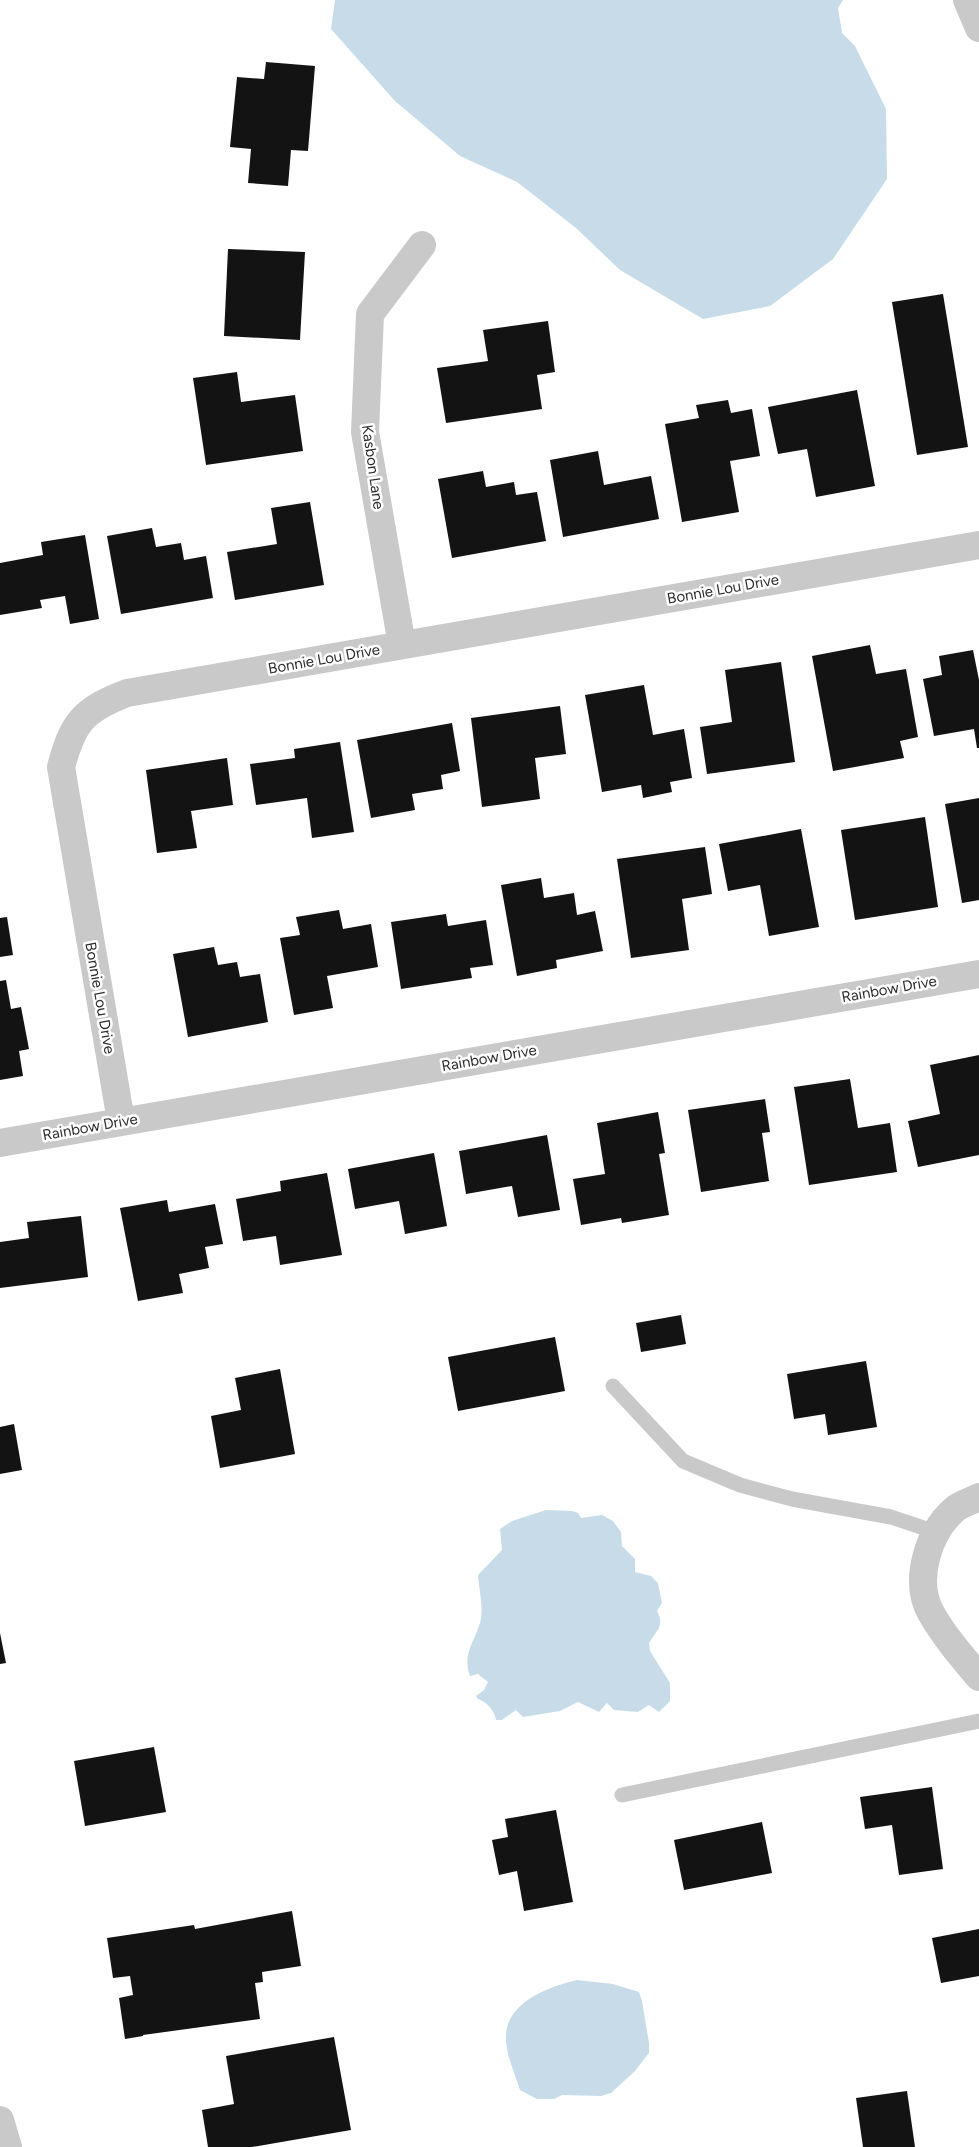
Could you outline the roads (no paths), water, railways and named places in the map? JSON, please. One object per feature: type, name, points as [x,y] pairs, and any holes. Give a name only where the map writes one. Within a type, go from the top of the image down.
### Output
[{"type":"street","points":[[967,0],[979,28]]},
{"type":"street","name":"Kasbon Lane","points":[[402,645],[365,432],[370,314],[422,245]]},
{"type":"street","name":"Bonnie Lou Drive","points":[[121,1121],[61,768],[69,738],[82,718],[103,702],[127,693],[979,545]]},
{"type":"street","name":"Rainbow Drive","points":[[0,1143],[979,974]]},
{"type":"street","points":[[979,1497],[956,1508],[936,1532],[929,1550],[922,1581],[930,1612],[952,1645],[979,1677]]},
{"type":"street","points":[[0,2120],[8,2147]]},
{"type":"lane","points":[[613,1386],[684,1460],[740,1485],[792,1499],[891,1517],[936,1532]]},
{"type":"lane","points":[[622,1795],[979,1721]]},
{"type":"water","points":[[335,0],[843,0],[838,8],[842,33],[855,46],[886,109],[887,179],[833,259],[770,306],[703,319],[620,270],[576,228],[517,182],[460,156],[395,101],[331,29]]},
{"type":"water","points":[[546,1510],[572,1511],[578,1513],[581,1518],[602,1515],[613,1521],[621,1532],[622,1546],[635,1559],[635,1572],[651,1576],[658,1583],[662,1603],[657,1611],[660,1624],[649,1643],[650,1651],[670,1683],[670,1701],[659,1712],[649,1705],[638,1712],[614,1710],[607,1703],[599,1712],[578,1702],[560,1711],[523,1717],[516,1710],[502,1720],[496,1720],[490,1707],[476,1696],[484,1690],[488,1682],[478,1674],[470,1676],[467,1661],[481,1617],[478,1575],[502,1550],[500,1529],[512,1521]]},
{"type":"water","points":[[577,1980],[613,1984],[639,1992],[649,2043],[649,2053],[635,2071],[611,2093],[601,2096],[562,2095],[554,2099],[537,2099],[520,2090],[508,2053],[506,2041],[507,2028],[512,2016],[530,1999],[553,1987]]}]
